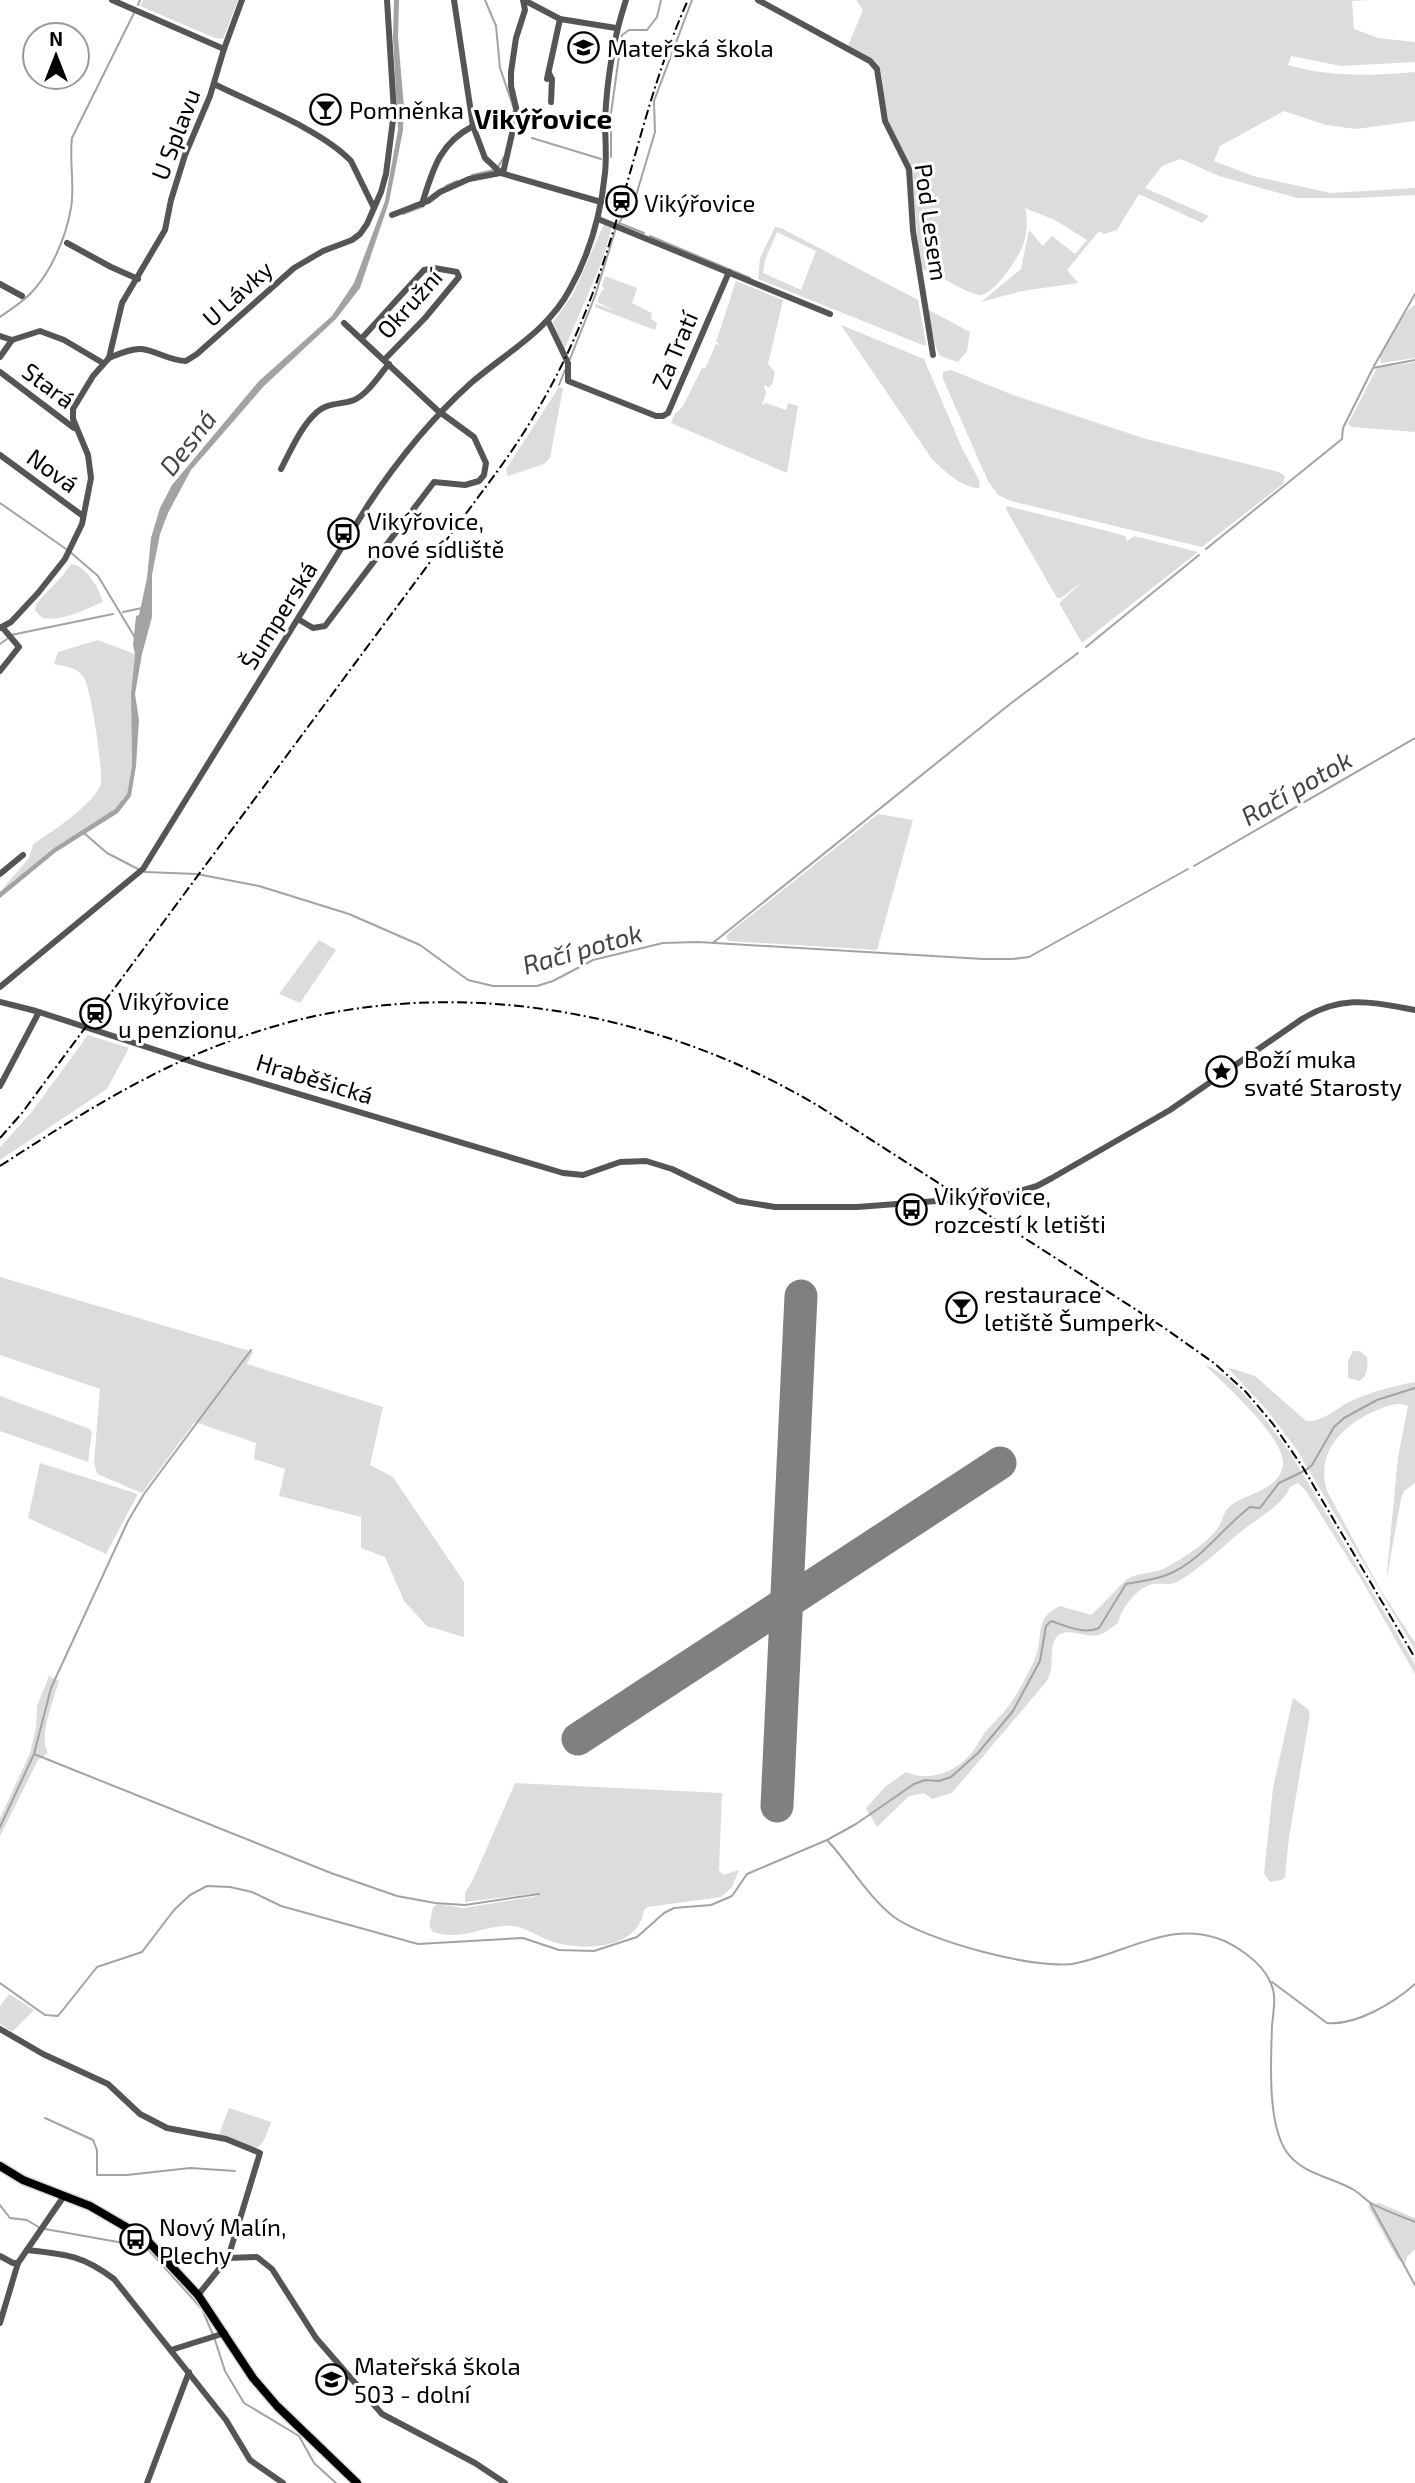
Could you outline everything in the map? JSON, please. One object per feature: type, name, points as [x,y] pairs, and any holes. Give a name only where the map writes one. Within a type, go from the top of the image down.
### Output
[{"type":"main road","points":[[0,2166],[23,2180],[90,2206],[145,2238],[198,2295],[218,2335],[269,2397],[357,2483]]},
{"type":"street","points":[[112,0],[224,49]]},
{"type":"street","name":"U Splavu","points":[[75,429],[73,409],[93,376],[106,361],[122,303],[165,230],[185,155],[214,84],[242,0]]},
{"type":"street","points":[[374,208],[386,174],[394,112],[387,0]]},
{"type":"street","points":[[454,0],[473,126],[482,153],[498,171],[601,202]]},
{"type":"street","points":[[498,171],[517,111],[511,86],[511,72],[516,38],[525,10],[524,0]]},
{"type":"street","points":[[524,0],[561,19],[617,28]]},
{"type":"street","name":"Šumperská","points":[[0,987],[141,871],[377,492],[400,460],[468,386],[548,321],[570,290],[586,257],[598,219],[606,173],[608,80],[617,28],[626,0]]},
{"type":"street","name":"Pod Lesem","points":[[758,0],[870,61],[877,69],[882,113],[909,169],[913,231],[933,355]]},
{"type":"street","points":[[551,102],[552,79],[548,75],[561,19]]},
{"type":"street","points":[[214,84],[301,127],[345,155],[351,161],[374,208]]},
{"type":"street","points":[[425,203],[433,169],[444,149],[457,134],[473,126]]},
{"type":"street","points":[[392,215],[425,203],[440,192],[469,179],[498,171]]},
{"type":"street","name":"U Lávky","points":[[106,361],[125,352],[142,349],[168,359],[186,361],[294,268],[360,234],[374,208]]},
{"type":"street","points":[[598,219],[830,314]]},
{"type":"street","points":[[67,243],[138,279]]},
{"type":"street","name":"Okružní","points":[[362,338],[425,270],[434,268],[457,272],[459,277],[387,362]]},
{"type":"street","name":"Za Tratí","points":[[548,321],[568,363],[568,380],[656,416],[663,416],[668,413],[729,272]]},
{"type":"street","points":[[0,284],[22,296]]},
{"type":"street","points":[[298,619],[313,628],[325,626],[434,482],[473,484],[484,475],[486,463],[474,437],[442,413],[344,323]]},
{"type":"street","points":[[0,336],[12,340],[40,331],[106,361]]},
{"type":"street","name":"Stará","points":[[0,357],[12,340]]},
{"type":"street","points":[[281,468],[305,426],[317,412],[330,404],[354,400],[362,395],[387,362]]},
{"type":"street","name":"Stará","points":[[0,372],[75,429]]},
{"type":"street","points":[[0,671],[19,647],[1,627],[11,622],[38,593],[67,556],[83,516],[91,478],[88,455],[75,429]]},
{"type":"street","name":"Nová","points":[[0,455],[83,516]]},
{"type":"street","points":[[0,874],[23,855]]},
{"type":"street","name":"Hraběšická","points":[[0,1002],[563,1173],[583,1175],[620,1162],[646,1161],[659,1164],[723,1196],[753,1205],[828,1208],[1003,1196],[1052,1178],[1170,1110],[1322,1008],[1334,1003],[1359,1001],[1415,1010]]},
{"type":"street","points":[[0,1086],[39,1012]]},
{"type":"street","points":[[0,2029],[43,2054],[108,2084],[140,2113],[167,2128],[226,2140],[260,2153],[228,2258],[198,2295]]},
{"type":"street","points":[[0,2323],[18,2263],[64,2196]]},
{"type":"street","points":[[27,2249],[63,2253],[96,2266],[114,2279],[226,2420],[250,2460],[275,2481],[283,2483]]},
{"type":"street","points":[[0,2256],[18,2263]]},
{"type":"street","points":[[228,2258],[257,2257],[272,2269],[316,2338],[382,2414],[475,2463],[505,2483]]},
{"type":"street","points":[[171,2350],[218,2335]]},
{"type":"street","points":[[147,2483],[188,2372]]},
{"type":"shaded area","points":[[143,0],[238,0],[223,39],[140,6]]},
{"type":"shaded area","points":[[394,0],[399,0],[398,37],[404,107],[403,130],[389,202],[360,288],[336,319],[264,386],[191,470],[168,513],[160,534],[152,575],[152,617],[135,694],[139,720],[131,796],[118,813],[56,852],[0,898],[0,892],[54,848],[115,809],[127,794],[132,766],[131,694],[136,616],[139,615],[147,578],[151,538],[160,508],[172,485],[259,381],[332,316],[354,283],[385,201],[398,130],[393,37]]},
{"type":"shaded area","points":[[856,0],[1369,0],[1352,1],[1354,29],[1378,38],[1415,42],[1415,62],[1341,66],[1291,56],[1288,65],[1351,75],[1415,72],[1415,121],[1356,129],[1326,125],[1284,111],[1220,146],[1214,161],[1253,176],[1331,193],[1415,188],[1415,195],[1297,198],[1219,176],[1181,159],[1162,166],[1145,188],[1209,216],[1202,223],[1139,194],[1117,230],[1104,234],[1099,231],[1067,270],[1078,283],[1022,291],[981,302],[1021,269],[1029,230],[1043,246],[1052,236],[1075,254],[1087,240],[1055,220],[1025,208],[1026,231],[1020,251],[1011,267],[991,290],[979,295],[971,293],[920,269],[912,171],[886,116],[881,71],[878,66],[848,46],[863,10]]},
{"type":"shaded area","points":[[604,224],[612,227],[601,264],[564,350],[553,322],[573,294]]},
{"type":"shaded area","points":[[775,227],[781,228],[918,300],[925,346],[758,279],[760,258]],"holes":[[[777,232],[816,251],[801,290],[763,273],[765,260]]]},
{"type":"shaded area","points":[[605,276],[637,288],[632,303],[652,313],[651,319],[657,323],[655,330],[595,307],[596,304],[616,311],[597,302],[602,290],[605,290],[602,286]]},
{"type":"shaded area","points":[[736,281],[783,300],[768,364],[775,372],[772,385],[768,388],[764,386],[766,393],[762,405],[766,403],[786,410],[788,403],[798,406],[787,473],[671,423],[674,415],[683,406],[702,368],[705,369],[716,344],[720,345],[716,342]]},
{"type":"shaded area","points":[[1415,305],[1415,358],[1381,363],[1380,357],[1396,328]]},
{"type":"shaded area","points":[[927,309],[970,332],[967,351],[958,362],[940,356]]},
{"type":"shaded area","points":[[841,325],[924,359],[961,446],[980,482],[979,488],[960,482],[932,459]]},
{"type":"shaded area","points":[[1415,362],[1415,432],[1352,427],[1348,424],[1377,368]]},
{"type":"shaded area","points":[[951,370],[1013,395],[1146,439],[1279,472],[1285,476],[1283,484],[1202,547],[1011,501],[998,495],[988,481],[943,379],[943,372]]},
{"type":"shaded area","points":[[559,387],[563,388],[550,458],[544,464],[508,476],[506,469]]},
{"type":"shaded area","points":[[1007,506],[1125,536],[1127,541],[1134,536],[1198,552],[1082,643],[1059,603],[1083,581],[1061,598],[1057,598],[1006,509]]},
{"type":"shaded area","points":[[71,564],[87,573],[103,602],[66,617],[42,618],[35,610],[36,604]]},
{"type":"shaded area","points":[[98,640],[135,654],[131,694],[132,766],[127,794],[115,809],[54,848],[0,892],[29,858],[33,844],[82,808],[98,791],[101,783],[100,762],[86,683],[77,671],[54,664],[58,652]]},
{"type":"shaded area","points":[[878,814],[913,820],[877,950],[728,941],[726,937],[729,933]]},
{"type":"shaded area","points":[[319,940],[336,950],[300,1003],[279,994]]},
{"type":"shaded area","points":[[88,1035],[129,1048],[107,1089],[0,1160],[0,1147],[31,1113]]},
{"type":"shaded area","points":[[0,1277],[253,1352],[247,1364],[383,1407],[370,1465],[393,1477],[464,1582],[464,1637],[427,1626],[404,1601],[385,1557],[361,1548],[361,1517],[279,1496],[285,1469],[254,1459],[256,1443],[195,1422],[142,1493],[97,1474],[94,1462],[100,1389],[0,1355]]},
{"type":"shaded area","points":[[1353,1351],[1360,1351],[1367,1357],[1367,1371],[1359,1381],[1348,1378],[1348,1361]]},
{"type":"shaded area","points":[[1205,1365],[1217,1371],[1241,1391],[1291,1454],[1415,1664],[1415,1674],[1361,1579],[1306,1491],[1298,1483],[1290,1487],[1276,1505],[1176,1583],[1153,1584],[1141,1589],[1126,1605],[1118,1623],[1107,1631],[1094,1636],[1070,1632],[1060,1634],[1052,1647],[1051,1671],[1046,1682],[952,1793],[932,1799],[924,1793],[909,1796],[877,1827],[866,1808],[885,1787],[906,1772],[924,1776],[943,1773],[960,1764],[973,1751],[1022,1685],[1037,1653],[1042,1623],[1051,1611],[1060,1606],[1091,1615],[1129,1578],[1165,1568],[1193,1551],[1217,1529],[1230,1506],[1269,1486],[1280,1474],[1283,1465],[1275,1441],[1252,1412]]},
{"type":"shaded area","points":[[1227,1367],[1255,1376],[1306,1421],[1324,1417],[1366,1395],[1415,1382],[1415,1483],[1404,1491],[1401,1499],[1386,1582],[1398,1457],[1408,1406],[1396,1404],[1381,1408],[1353,1423],[1335,1441],[1329,1452],[1324,1477],[1327,1491],[1380,1589],[1415,1643],[1415,1650],[1297,1450],[1266,1409]]},
{"type":"shaded area","points":[[0,1396],[90,1429],[92,1432],[88,1462],[0,1431]]},
{"type":"shaded area","points":[[40,1463],[138,1494],[106,1554],[28,1518]]},
{"type":"shaded area","points":[[49,1676],[59,1681],[46,1728],[45,1746],[48,1753],[38,1760],[0,1836],[0,1818],[30,1753],[36,1727],[37,1706]]},
{"type":"shaded area","points":[[1293,1698],[1308,1709],[1310,1714],[1289,1837],[1285,1877],[1270,1882],[1264,1874],[1273,1788]]},
{"type":"shaded area","points":[[515,1783],[722,1793],[719,1870],[723,1875],[739,1870],[732,1887],[721,1897],[648,1907],[631,1934],[605,1945],[590,1947],[561,1944],[513,1926],[455,1935],[433,1932],[429,1926],[433,1907],[438,1904],[463,1908],[538,1896],[529,1894],[465,1902],[465,1893]]},
{"type":"shaded area","points":[[9,1994],[34,2010],[12,2032],[0,2024],[0,2006]]},
{"type":"shaded area","points":[[229,2108],[271,2122],[258,2147],[255,2149],[219,2135]]},
{"type":"shaded area","points":[[1379,2203],[1415,2218],[1415,2249],[1407,2257],[1405,2265],[1397,2258],[1368,2206]]},
{"type":"waterway","points":[[138,5],[140,0]]},
{"type":"waterway","points":[[485,0],[496,26],[500,68],[514,109],[511,124]]},
{"type":"waterway","points":[[611,157],[611,113],[622,35],[629,30],[647,30],[657,17],[661,0]]},
{"type":"waterway","points":[[618,224],[635,199],[655,132],[654,101],[692,0]]},
{"type":"waterway","points":[[0,317],[30,294],[45,276],[56,254],[71,208],[72,138],[134,13]]},
{"type":"waterway","points":[[532,138],[601,159]]},
{"type":"waterway","points":[[498,167],[504,157]]},
{"type":"waterway","points":[[472,175],[494,170]]},
{"type":"waterway","points":[[446,186],[457,181]]},
{"type":"waterway","points":[[403,214],[424,206]]},
{"type":"waterway","points":[[619,223],[644,233]]},
{"type":"waterway","points":[[570,359],[595,296],[616,228]]},
{"type":"waterway","points":[[650,236],[750,278]]},
{"type":"waterway","points":[[1374,366],[1415,294]]},
{"type":"waterway","points":[[1206,549],[1342,439],[1343,428],[1373,368],[1415,360]]},
{"type":"waterway","points":[[559,385],[565,370]]},
{"type":"waterway","points":[[0,503],[69,551],[98,576],[134,636]]},
{"type":"waterway","points":[[1086,647],[1199,555]]},
{"type":"waterway","points":[[123,612],[142,608]]},
{"type":"waterway","points":[[11,635],[113,614]]},
{"type":"waterway","points":[[0,644],[7,639]]},
{"type":"waterway","points":[[714,942],[1010,704],[1078,653]]},
{"type":"waterway","name":"Račí potok","points":[[1194,866],[1415,738]]},
{"type":"waterway","name":"Račí potok","points":[[84,833],[107,853],[140,870]]},
{"type":"waterway","name":"Račí potok","points":[[145,872],[197,874],[259,886],[349,914],[420,945],[468,980],[493,986],[537,986],[553,981],[593,960],[663,943],[698,942],[983,959],[1029,957],[1188,869]]},
{"type":"waterway","points":[[0,1827],[34,1754],[51,1688],[128,1521],[144,1494],[251,1350]]},
{"type":"waterway","points":[[0,1983],[45,2015],[58,2016],[97,1967],[142,1952],[174,1910],[190,1895],[207,1886],[252,1892],[281,1906],[418,1944],[523,1938],[559,1950],[594,1951],[637,1937],[664,1913],[674,1908],[711,1905],[732,1896],[747,1874],[827,1840],[856,1824],[914,1784],[951,1777],[978,1753],[1013,1711],[1040,1661],[1046,1626],[1051,1621],[1081,1630],[1099,1628],[1126,1584],[1164,1576],[1191,1561],[1250,1507],[1260,1508],[1279,1483],[1312,1465],[1334,1427],[1344,1418],[1377,1400],[1415,1388]]},
{"type":"waterway","points":[[34,1754],[331,1873],[397,1896],[465,1905],[539,1894]]},
{"type":"waterway","points":[[828,1841],[867,1890],[894,1917],[931,1935],[984,1952],[1060,1965],[1077,1963],[1178,1934],[1218,1938],[1239,1949],[1262,1969],[1273,1989],[1273,2107],[1280,2139],[1286,2151],[1292,2159],[1308,2170],[1354,2190],[1376,2206],[1415,2222]]},
{"type":"waterway","points":[[1272,1982],[1327,2023],[1350,2021],[1374,2012],[1415,1984]]},
{"type":"waterway","points":[[45,2118],[93,2140],[97,2150],[97,2175],[127,2175],[190,2168],[235,2171]]},
{"type":"waterway","points":[[1370,2203],[1415,2285]]},
{"type":"waterway","points":[[0,2205],[10,2218],[27,2220],[40,2228]]},
{"type":"waterway","points":[[45,2229],[146,2247],[202,2309],[213,2335]]},
{"type":"waterway","points":[[215,2340],[225,2371],[244,2403],[299,2436],[314,2463],[336,2483]]},
{"type":"runway","points":[[777,1806],[801,1296]]},
{"type":"runway","points":[[578,1739],[1000,1463]]},
{"type":"railway","points":[[0,1138],[22,1113],[499,469],[540,407],[563,363],[592,295],[660,73],[688,0]]},
{"type":"railway","points":[[0,1166],[89,1110],[150,1076],[247,1035],[319,1015],[392,1005],[466,1002],[540,1009],[612,1022],[684,1043],[752,1071],[817,1105],[1163,1327],[1214,1363],[1246,1392],[1273,1424],[1302,1466],[1415,1658]]},
{"type":"place","name":"Mateřská škola","points":[[584,47]]},
{"type":"place","name":"Pomněnka","points":[[326,109]]},
{"type":"place","name":"Vikýřovice","points":[[621,202]]},
{"type":"place","name":"Vikýřovice, nové sídliště","points":[[344,534]]},
{"type":"place","name":"Vikýřovice u penzionu","points":[[95,1014]]},
{"type":"place","name":"Boží muka svaté Starosty","points":[[1221,1072]]},
{"type":"place","name":"Vikýřovice, rozcestí k letišti","points":[[911,1209]]},
{"type":"place","name":"restaurace letiště Šumperk","points":[[961,1307]]},
{"type":"place","name":"Nový Malín, Plechy","points":[[136,2240]]},
{"type":"place","name":"Mateřská škola 503 - dolní","points":[[331,2379]]},
{"type":"district","name":"Vikýřovice","points":[[543,118]]},
{"type":"water label","name":"Desná","points":[[187,442]]}]
